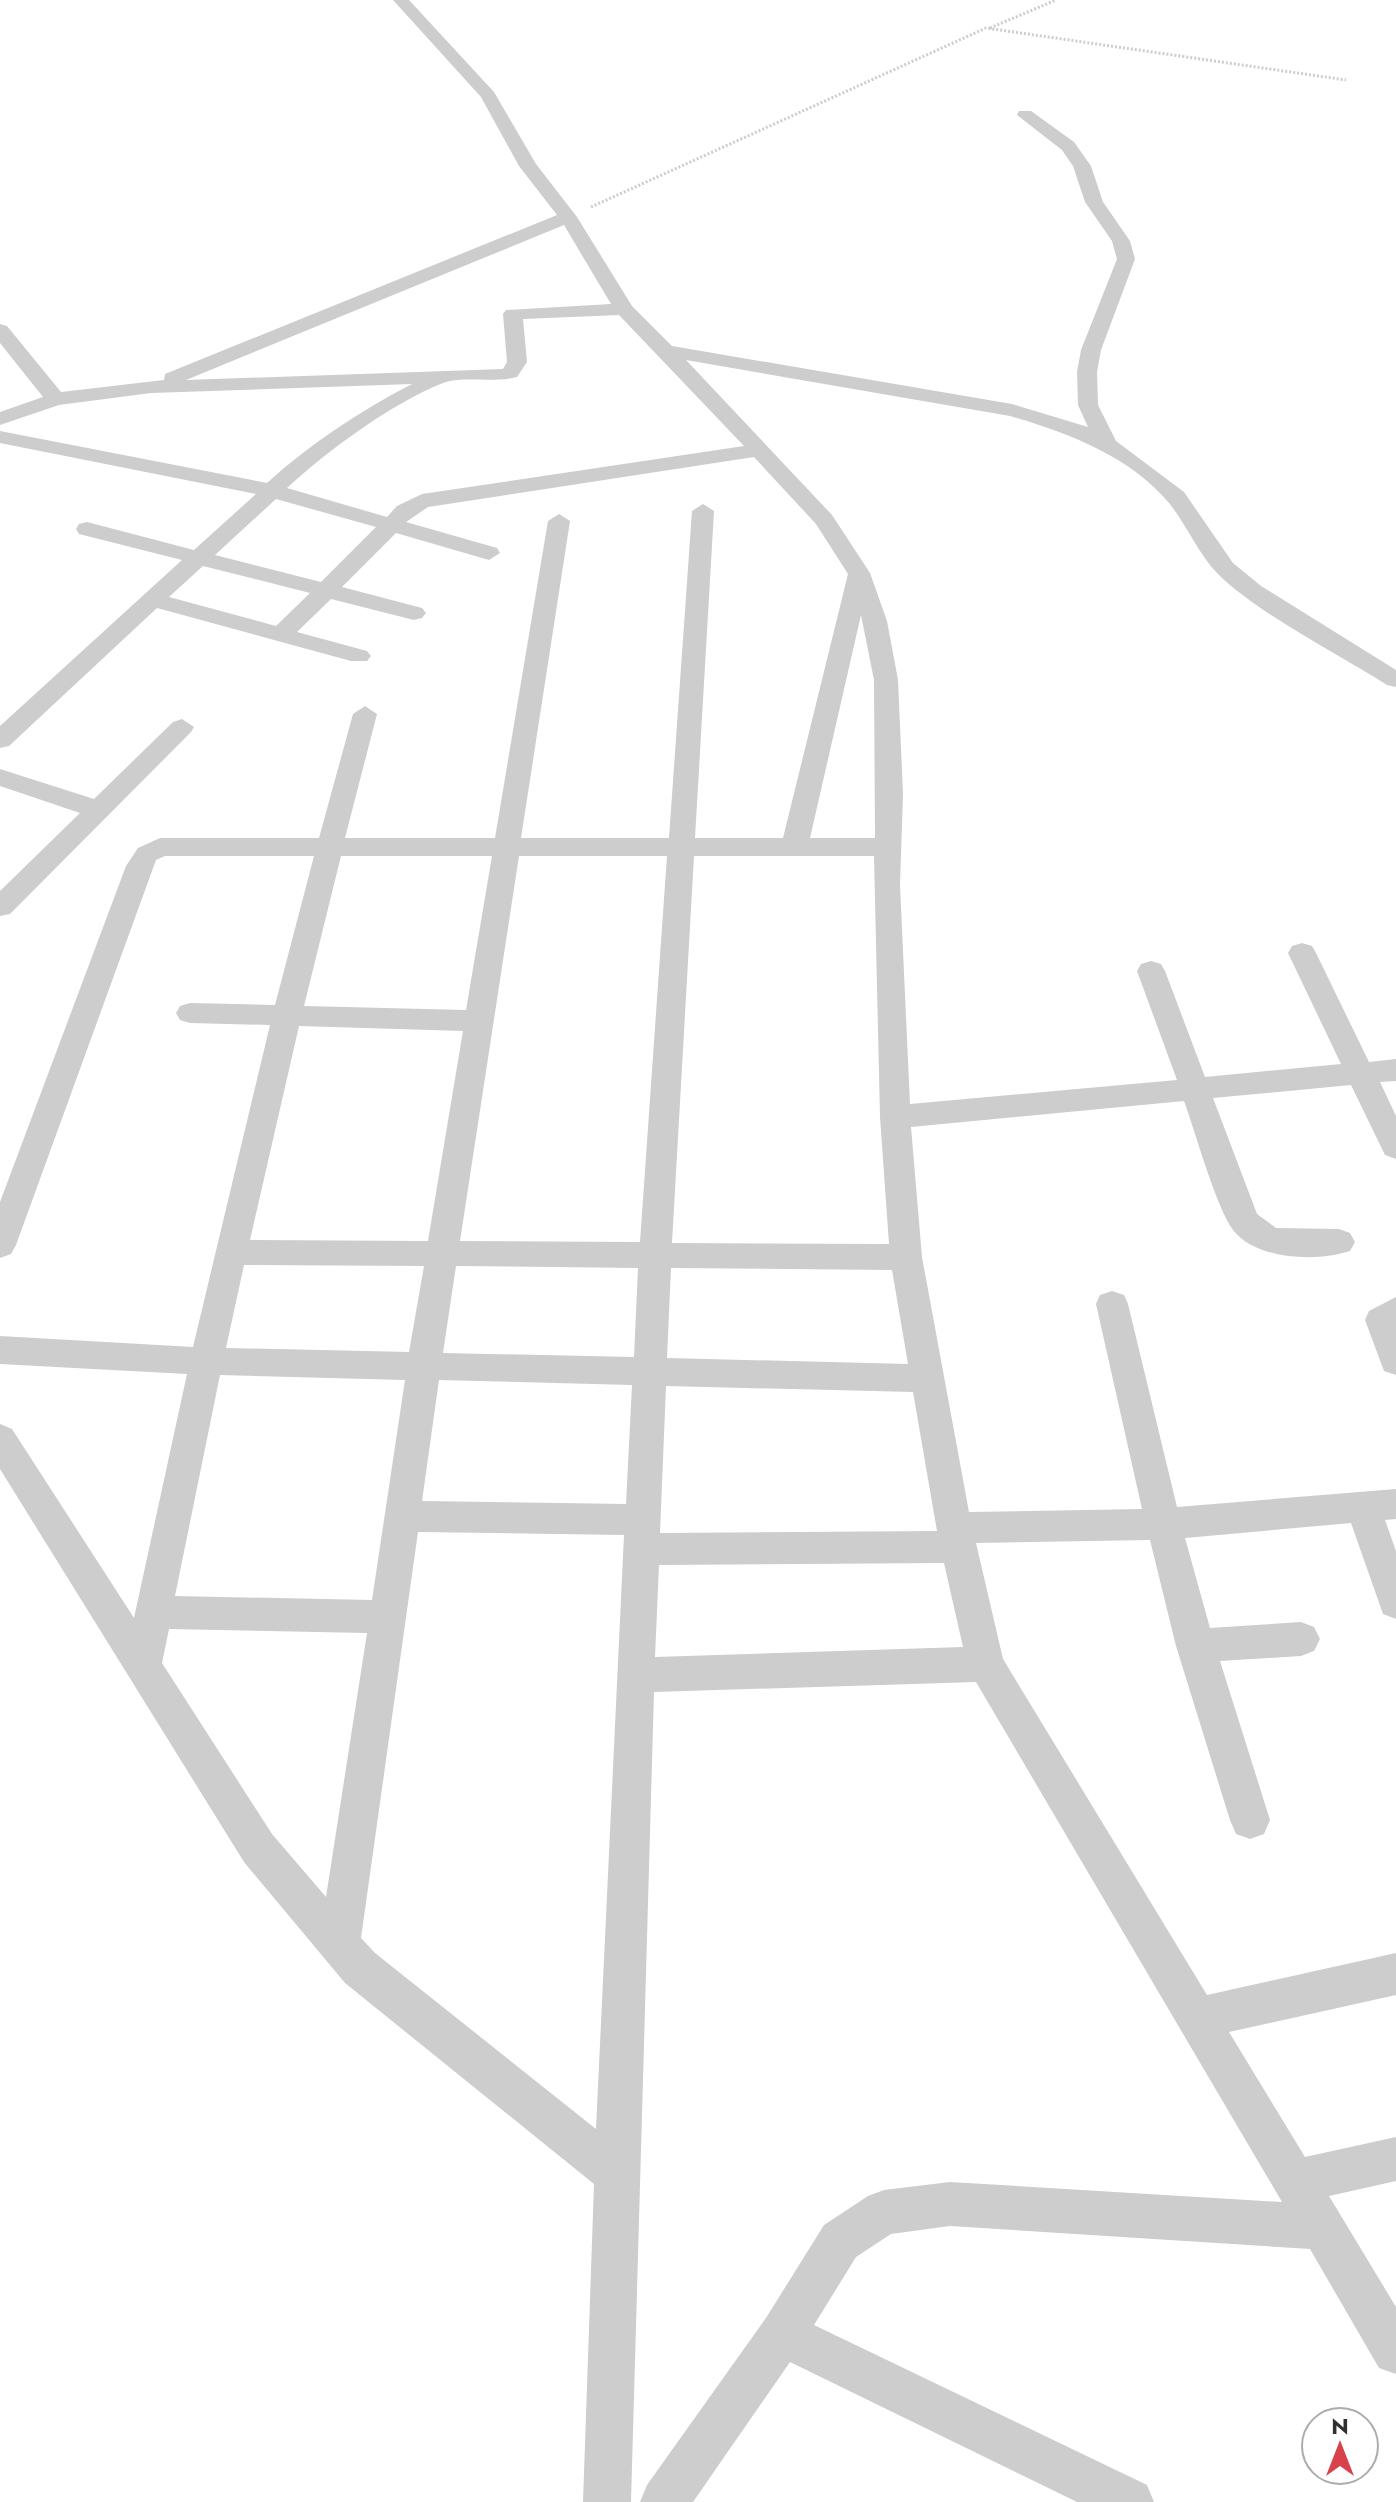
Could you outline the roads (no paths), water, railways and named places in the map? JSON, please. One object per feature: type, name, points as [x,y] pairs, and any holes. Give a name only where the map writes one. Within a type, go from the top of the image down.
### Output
[{"type":"street","points":[[401,0],[488,95],[528,166],[568,217],[624,309],[824,520],[859,573],[875,621],[886,680],[890,794],[886,885],[895,1117],[906,1257],[956,1537],[986,1664],[1396,2351]]},
{"type":"street","points":[[1025,115],[1068,146],[1082,166],[1094,202],[1121,241],[1126,259],[1087,372],[1088,405],[1107,445]]},
{"type":"street","points":[[151,387],[568,217]]},
{"type":"street","points":[[0,419],[56,399],[151,387],[510,373],[517,362],[513,314],[624,309]]},
{"type":"street","points":[[0,330],[56,399]]},
{"type":"street","points":[[663,350],[1012,410],[1069,426],[1107,445],[1176,497],[1225,568],[1243,583],[1295,620],[1396,680]]},
{"type":"street","points":[[0,740],[270,490],[339,435],[376,411],[440,378]]},
{"type":"street","points":[[0,437],[270,490],[489,553]]},
{"type":"street","points":[[281,635],[405,511],[422,501],[760,450]]},
{"type":"street","points":[[607,2502],[635,1675],[655,1257],[703,511]]},
{"type":"street","points":[[340,1944],[424,1365],[559,521]]},
{"type":"street","points":[[87,529],[414,613]]},
{"type":"street","points":[[794,848],[859,573]]},
{"type":"street","points":[[153,600],[359,656]]},
{"type":"street","points":[[143,1665],[204,1361],[365,714]]},
{"type":"street","points":[[0,907],[182,727]]},
{"type":"street","points":[[0,777],[99,810]]},
{"type":"street","points":[[0,1245],[139,866],[147,854],[172,845],[888,847]]},
{"type":"street","points":[[1302,953],[1396,1147]]},
{"type":"street","points":[[1151,971],[1244,1221],[1255,1234],[1271,1242],[1339,1242]]},
{"type":"street","points":[[190,1013],[479,1021]]},
{"type":"street","points":[[895,1117],[1396,1070]]},
{"type":"street","points":[[231,1252],[906,1257]]},
{"type":"street","points":[[1112,1304],[1161,1524],[1195,1646],[1250,1820]]},
{"type":"street","points":[[1396,1310],[1381,1320],[1396,1361]]},
{"type":"street","points":[[0,1350],[204,1361],[926,1378]]},
{"type":"street","points":[[0,1439],[258,1848],[360,1968],[617,2174]]},
{"type":"street","points":[[402,1516],[642,1534],[956,1537],[1379,1506],[1396,1602]]},
{"type":"street","points":[[153,1612],[388,1617]]},
{"type":"street","points":[[1195,1646],[1301,1639]]},
{"type":"street","points":[[635,1675],[986,1664]]},
{"type":"street","points":[[1197,2018],[1396,1974]]},
{"type":"street","points":[[1295,2181],[1396,2159]]},
{"type":"street","points":[[664,2502],[782,2334],[840,2241],[884,2212],[950,2204],[1322,2227]]},
{"type":"street","points":[[782,2334],[1130,2502]]}]
